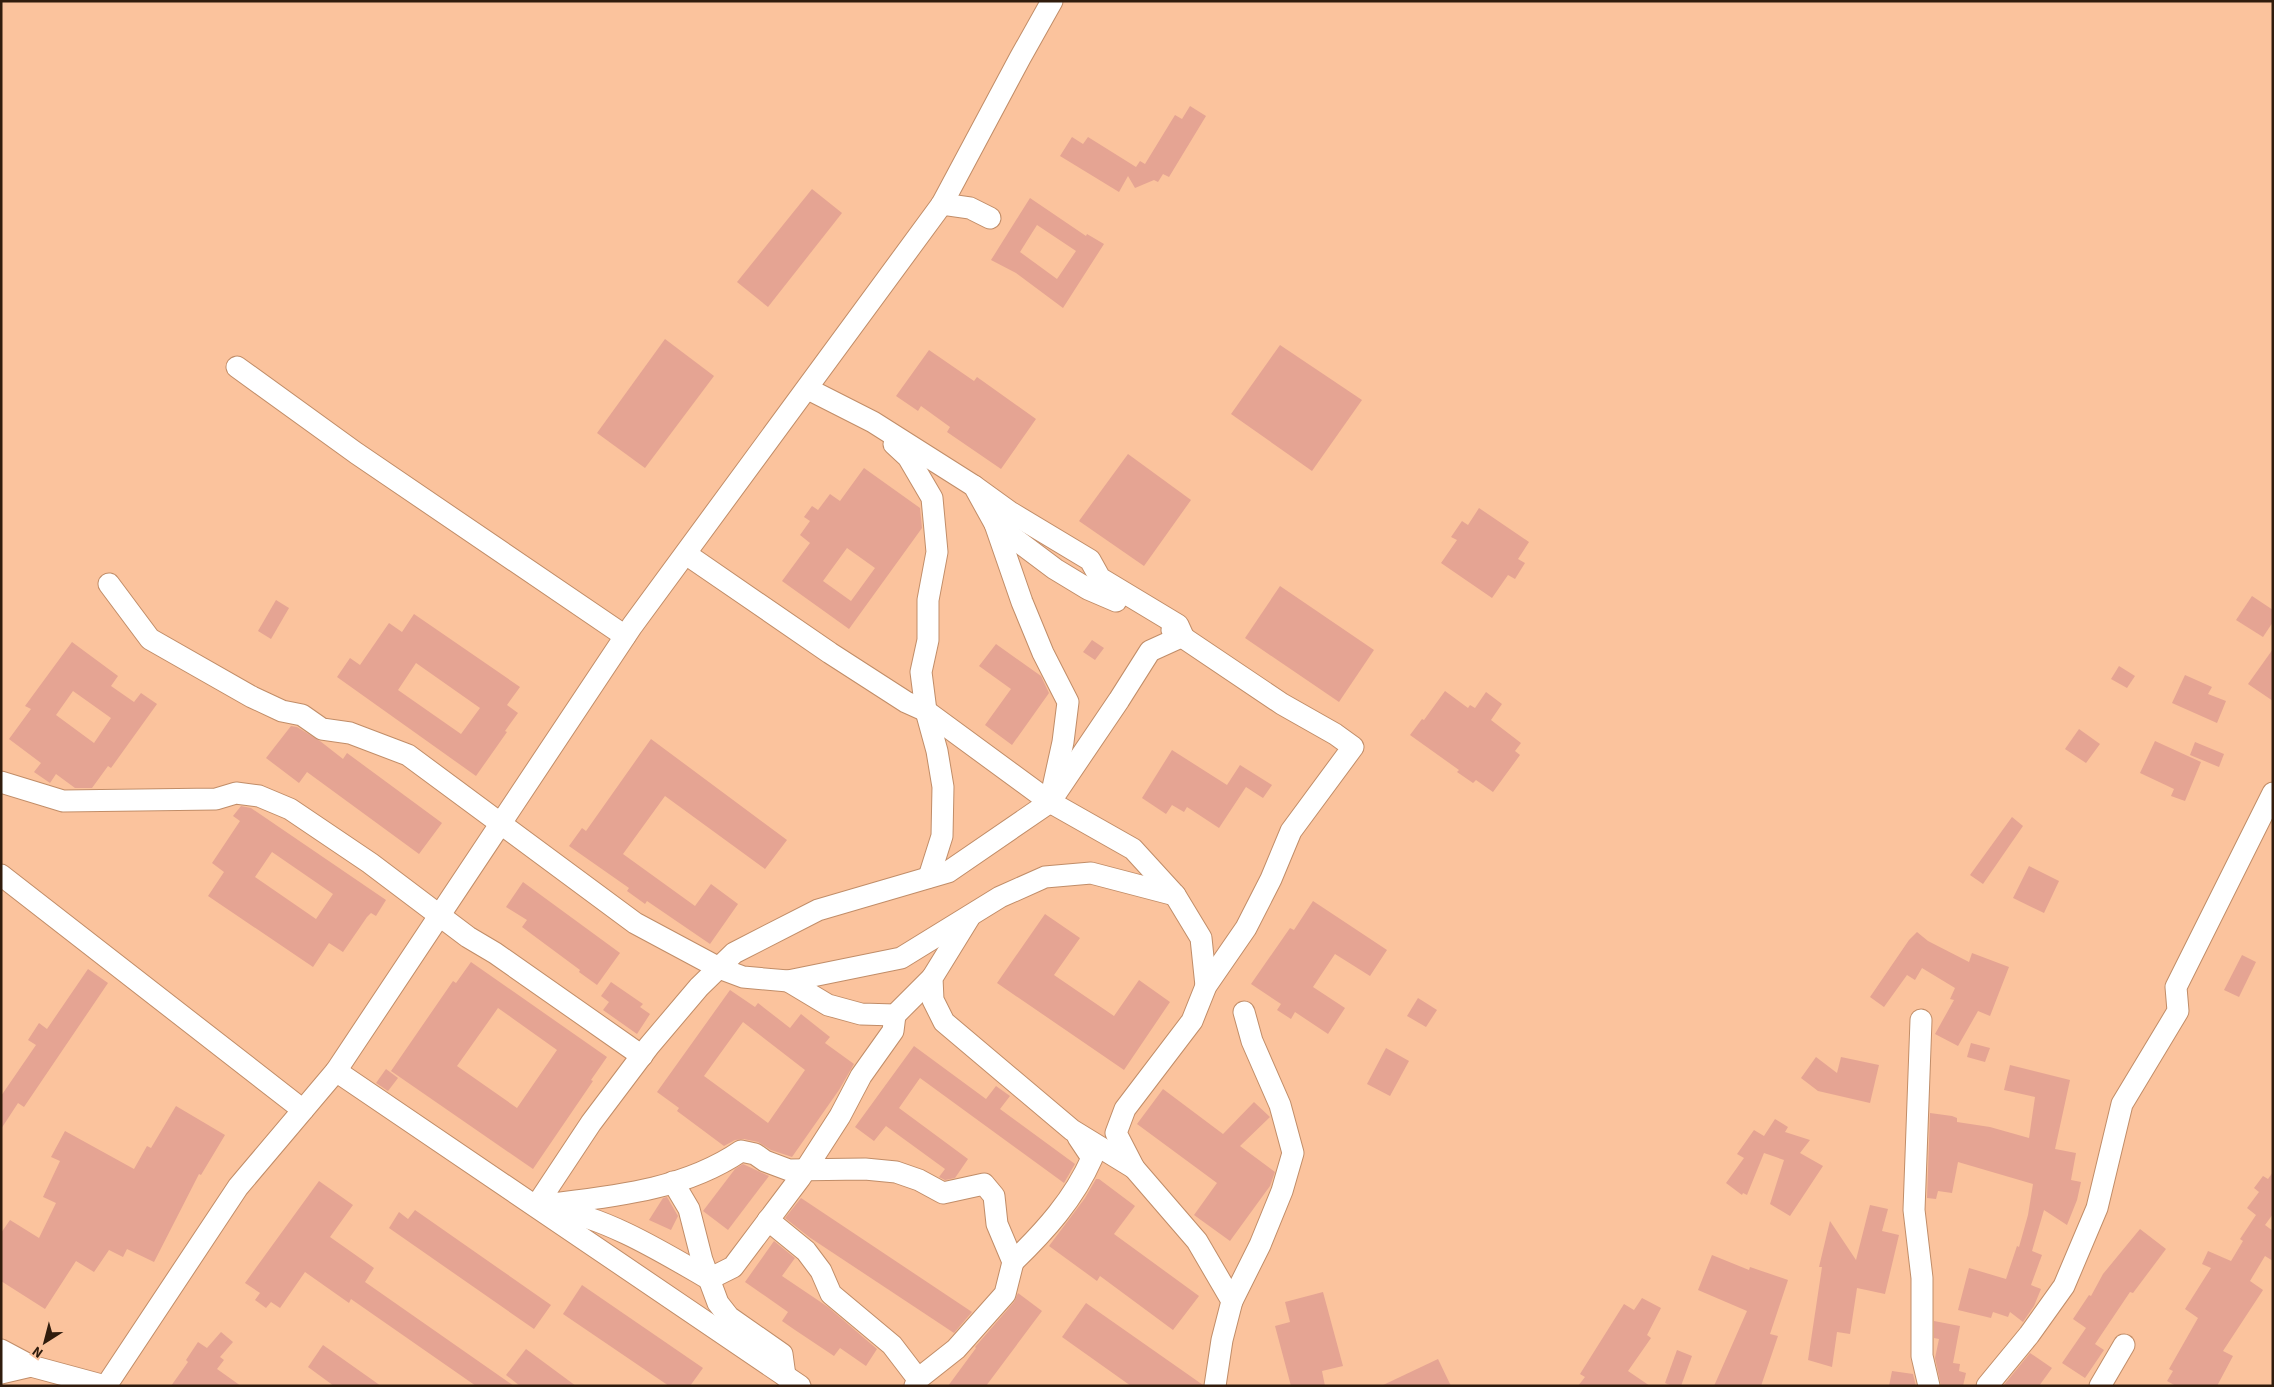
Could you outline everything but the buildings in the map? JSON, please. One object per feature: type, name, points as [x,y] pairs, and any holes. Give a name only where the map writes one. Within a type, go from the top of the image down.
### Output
[{"type":"street","points":[[1,1350],[31,1366],[106,1386],[238,1187],[336,1071],[626,636],[942,204],[1052,1]]},
{"type":"street","points":[[942,204],[970,208],[990,218]]},
{"type":"street","points":[[237,367],[356,452],[626,636]]},
{"type":"street","points":[[808,389],[873,422],[974,486],[1010,512],[1090,560],[1100,578],[1178,625],[1183,636]]},
{"type":"street","points":[[873,422],[908,457],[932,498],[937,552],[928,600],[928,640],[921,672],[926,711],[937,751],[943,787],[942,836],[929,877]]},
{"type":"street","points":[[974,486],[995,524],[1006,562],[1043,653],[1068,702],[1063,742],[1050,802]]},
{"type":"street","points":[[995,524],[1055,569],[1088,588],[1145,615],[1183,636],[1282,704],[1335,734],[1353,747],[1291,831],[1271,879],[1246,928],[1206,986],[1192,1021],[1125,1108],[1116,1133],[1134,1168],[1197,1241],[1232,1301]]},
{"type":"street","points":[[686,554],[830,653],[906,702],[926,711],[1050,802],[1133,849],[1175,895],[1201,938],[1206,986]]},
{"type":"street","points":[[109,584],[150,639],[252,697],[282,711],[302,715],[322,729],[350,733],[408,755],[635,923],[719,968],[743,977],[788,981],[900,958],[1000,897],[1046,876],[1091,874],[1175,895]]},
{"type":"street","points":[[536,1206],[591,1123],[642,1056],[700,987],[734,953],[818,910],[948,872],[1050,802],[1150,651],[1183,636]]},
{"type":"street","points":[[1,782],[63,801],[216,800],[236,793],[259,796],[290,808],[370,862],[468,936],[642,1056]]},
{"type":"street","points":[[1987,1386],[2029,1334],[2064,1286],[2097,1208],[2122,1104],[2178,1011],[2176,987],[2273,793]]},
{"type":"street","points":[[1,875],[303,1110]]},
{"type":"street","points":[[709,1279],[734,1267],[804,1170],[840,1116],[861,1076],[893,1031],[895,1015],[932,978],[971,915]]},
{"type":"street","points":[[932,978],[933,1000],[944,1022],[1072,1130],[1134,1168]]},
{"type":"street","points":[[788,981],[828,1005],[861,1014],[895,1015]]},
{"type":"street","points":[[1215,1386],[1222,1340],[1232,1301],[1260,1245],[1282,1191],[1293,1153],[1280,1106],[1252,1041],[1244,1012]]},
{"type":"street","points":[[1921,1020],[1914,1210],[1922,1278],[1922,1356],[1929,1386]]},
{"type":"street","points":[[336,1071],[792,1381]]},
{"type":"street","points":[[768,1220],[806,1251],[821,1271],[831,1294],[892,1345],[917,1382],[956,1349],[1005,1294],[1013,1262],[1047,1229],[1075,1190],[1092,1158],[1086,1146],[1072,1130]]},
{"type":"street","points":[[536,1206],[632,1193],[696,1176],[725,1162],[741,1151],[755,1154],[765,1161],[789,1170],[865,1169],[896,1172],[919,1180],[943,1193],[984,1184],[994,1196],[997,1224],[1013,1262]]},
{"type":"street","points":[[673,1182],[689,1209],[709,1279],[718,1303],[729,1317],[782,1354],[792,1381]]},
{"type":"street","points":[[536,1206],[573,1212],[644,1242],[709,1279]]},
{"type":"street","points":[[2100,1386],[2124,1345]]},
{"type":"street","points":[[1,1373],[31,1366]]}]
